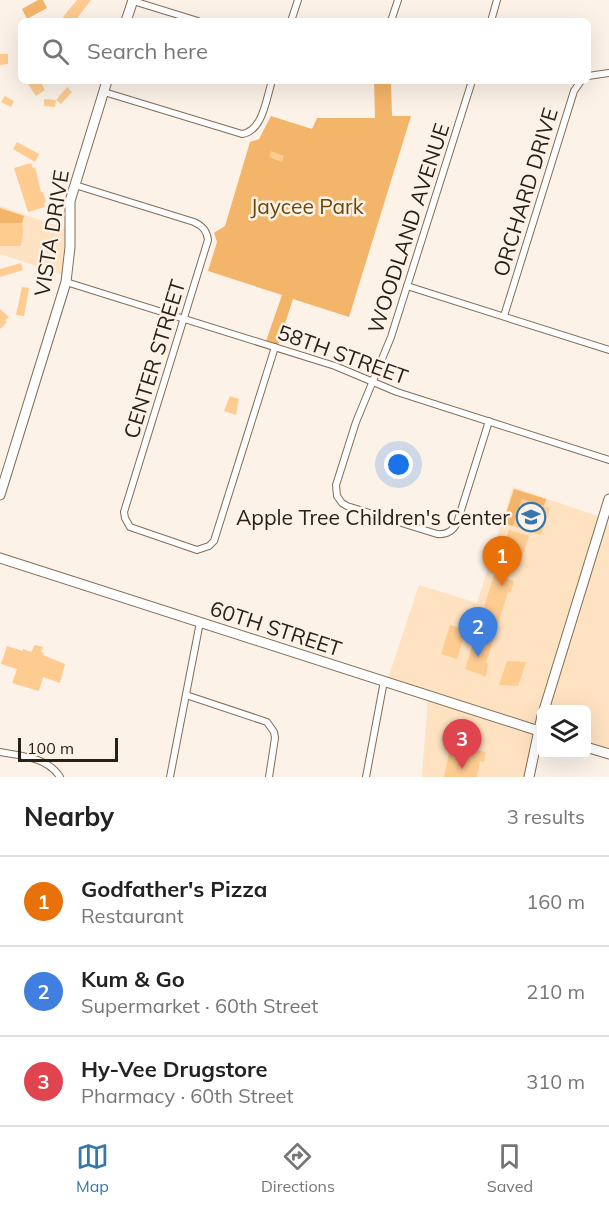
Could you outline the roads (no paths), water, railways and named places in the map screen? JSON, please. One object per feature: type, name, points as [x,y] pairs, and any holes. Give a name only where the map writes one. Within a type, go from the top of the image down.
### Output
[{"type":"main road","points":[[127,18],[133,0]]},
{"type":"main road","name":"VISTA DRIVE","points":[[0,495],[66,282],[70,247],[70,201],[106,84]]},
{"type":"main road","points":[[546,705],[609,500]]},
{"type":"main road","name":"60TH STREET","points":[[0,558],[537,731]]},
{"type":"main road","points":[[529,777],[537,744]]},
{"type":"main road","points":[[591,749],[609,754]]},
{"type":"street","points":[[133,0],[189,18]]},
{"type":"street","points":[[292,18],[297,0]]},
{"type":"street","points":[[393,18],[398,0]]},
{"type":"street","points":[[491,18],[497,0]]},
{"type":"street","points":[[591,75],[609,73]]},
{"type":"street","points":[[104,92],[242,134],[249,133],[258,125],[271,84]]},
{"type":"street","name":"WOODLAND AVENUE","points":[[470,84],[391,338],[356,422],[336,485],[337,496],[342,503],[380,517],[437,534],[451,531],[457,523],[489,421]]},
{"type":"street","name":"ORCHARD DRIVE","points":[[504,316],[574,91],[579,84]]},
{"type":"street","name":"CENTER STREET","points":[[75,184],[194,222],[205,229],[208,240],[124,512],[126,522],[135,530],[197,550],[209,546],[217,535],[275,347]]},
{"type":"street","name":"58TH STREET","points":[[66,282],[275,347],[373,380],[397,392],[609,460]]},
{"type":"street","points":[[407,286],[609,350]]},
{"type":"street","points":[[170,777],[200,622]]},
{"type":"street","points":[[366,777],[384,681]]},
{"type":"street","points":[[186,695],[267,722],[275,738],[269,777]]},
{"type":"street","points":[[0,752],[39,760],[53,768],[60,777]]},
{"type":"place","name":"Apple Tree Children's Center","points":[[531,517]]},
{"type":"place","name":"Godfather's Pizza","points":[[502,586]]},
{"type":"place","name":"Kum & Go","points":[[478,657]]},
{"type":"place","name":"Hy-Vee Drugstore","points":[[462,769]]},
{"type":"park label","name":"Jaycee Park","points":[[307,206]]}]
